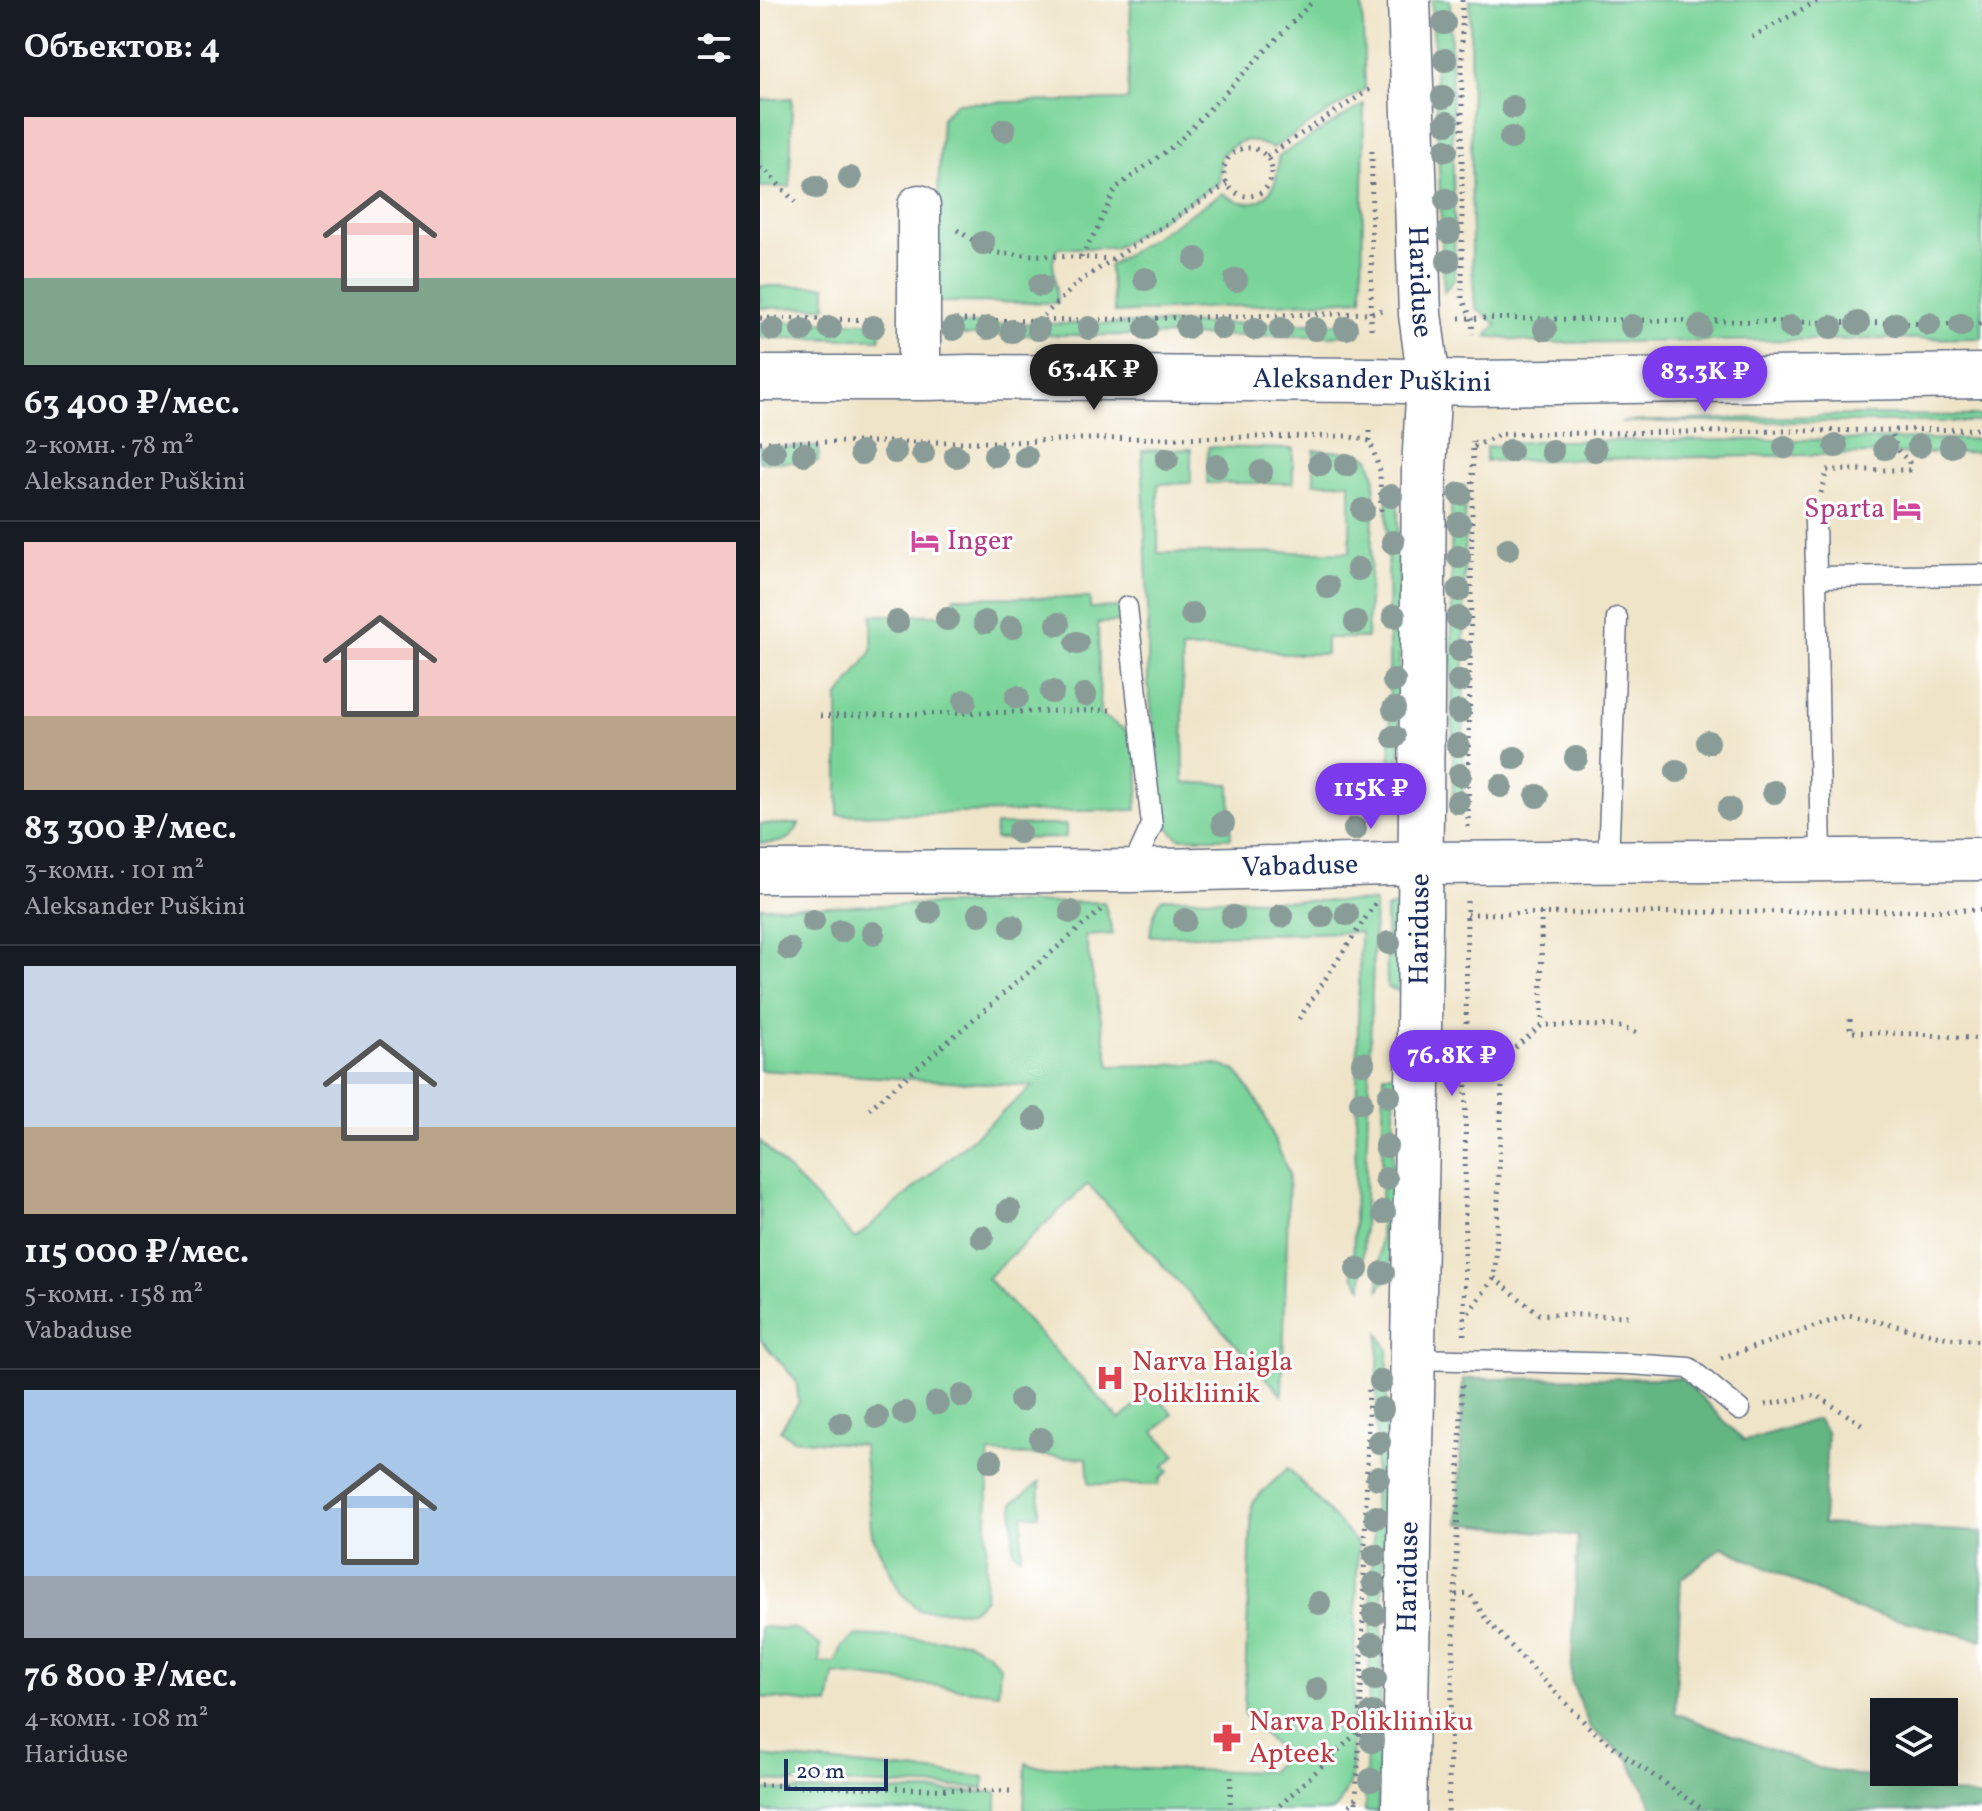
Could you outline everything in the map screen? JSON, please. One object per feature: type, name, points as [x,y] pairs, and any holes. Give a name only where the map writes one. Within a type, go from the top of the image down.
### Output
[{"type":"street","name":"Hariduse","points":[[1404,1811],[1422,863],[1424,468],[1429,382],[1420,314],[1409,0]]},
{"type":"street","points":[[919,206],[919,378]]},
{"type":"street","name":"Aleksander Puškini","points":[[760,378],[1018,377],[1473,383],[1982,376]]},
{"type":"street","name":"Vabaduse","points":[[760,872],[1131,871],[1422,863],[1982,859]]},
{"type":"lane","points":[[1815,519],[1821,861]]},
{"type":"lane","points":[[1816,577],[1982,575]]},
{"type":"lane","points":[[1127,607],[1152,825],[1131,871]]},
{"type":"lane","points":[[1608,862],[1617,618]]},
{"type":"lane","points":[[1413,1359],[1689,1368],[1740,1410]]},
{"type":"path","points":[[1081,257],[1116,188],[1177,143],[1314,0]]},
{"type":"path","points":[[1462,0],[1462,298],[1472,320],[1473,334]]},
{"type":"path","points":[[1752,37],[1819,0]]},
{"type":"path","points":[[1372,103],[1373,73]]},
{"type":"path","points":[[1267,156],[1372,88]]},
{"type":"path","points":[[1371,329],[1372,133]]},
{"type":"path","points":[[1253,148],[1267,156],[1272,172],[1271,181],[1260,193],[1251,196],[1235,193],[1227,184],[1224,174],[1224,166],[1232,153],[1238,149],[1253,148]]},
{"type":"path","points":[[760,168],[795,202]]},
{"type":"path","points":[[1038,321],[1080,281],[1227,184]]},
{"type":"path","points":[[919,206],[993,253],[1115,259]]},
{"type":"path","points":[[760,318],[1038,321],[1371,313],[1382,310]]},
{"type":"path","points":[[1452,318],[1982,324]]},
{"type":"path","points":[[1473,447],[1500,434],[1982,429]]},
{"type":"path","points":[[1815,519],[1827,470],[1909,470],[1909,462],[1897,449],[1890,430]]},
{"type":"path","points":[[1370,431],[1370,441],[1380,471]]},
{"type":"path","points":[[760,442],[1012,442],[1346,436],[1370,441]]},
{"type":"path","points":[[1448,1811],[1464,1320],[1473,436]]},
{"type":"path","points":[[820,716],[1139,710]]},
{"type":"path","points":[[1299,1019],[1383,891]]},
{"type":"path","points":[[869,1109],[1096,915],[1105,904]]},
{"type":"path","points":[[1467,914],[1982,910]]},
{"type":"path","points":[[1541,913],[1542,1025]]},
{"type":"path","points":[[1850,1019],[1850,1032],[1982,1039]]},
{"type":"path","points":[[1464,1320],[1494,1278],[1503,1058],[1542,1025],[1617,1026],[1637,1033]]},
{"type":"path","points":[[1466,1034],[1503,1058]]},
{"type":"path","points":[[1494,1278],[1539,1314],[1630,1316]]},
{"type":"path","points":[[1689,1368],[1849,1315],[1949,1338],[1982,1341]]},
{"type":"path","points":[[1740,1410],[1816,1395],[1866,1427]]},
{"type":"path","points":[[1456,1595],[1470,1594],[1487,1621],[1590,1728],[1705,1811]]},
{"type":"path","points":[[1274,1811],[1360,1731]]},
{"type":"path","points":[[1230,1811],[1231,1776]]},
{"type":"path","points":[[760,1785],[1011,1791]]},
{"type":"path","points":[[1356,1798],[1356,1811]]},
{"type":"green space","points":[[1131,0],[1362,0],[1365,89],[1273,148],[1250,141],[1235,144],[1221,155],[1219,183],[1115,248],[1057,248],[1053,262],[1057,303],[932,302],[942,118],[956,103],[1128,100]]},
{"type":"green space","points":[[1432,0],[1450,0],[1455,278],[1444,292]]},
{"type":"green space","points":[[1470,0],[1982,0],[1982,338],[1538,343],[1487,336],[1497,324],[1475,308],[1472,260]]},
{"type":"green space","points":[[792,98],[790,187],[760,187],[760,100]]},
{"type":"green space","points":[[1364,104],[1362,299],[1115,313],[1109,266],[1223,193],[1246,203],[1264,198],[1275,181],[1278,157]]},
{"type":"green space","points":[[760,286],[826,286],[826,307],[760,308]]},
{"type":"green space","points":[[760,322],[881,322],[880,339],[760,338]]},
{"type":"green space","points":[[1356,323],[1354,332],[1333,336],[948,335],[948,324]]},
{"type":"green space","points":[[1854,415],[1982,416],[1982,422],[1620,422]]},
{"type":"green space","points":[[1982,439],[1982,452],[1486,461],[1486,447],[1535,441]]},
{"type":"green space","points":[[760,447],[819,447],[818,462],[760,462]]},
{"type":"green space","points":[[1208,447],[1293,449],[1293,483],[1207,483]]},
{"type":"green space","points":[[1191,449],[1191,483],[1158,484],[1158,553],[1350,552],[1350,483],[1314,483],[1314,450],[1359,453],[1369,458],[1375,476],[1367,638],[1326,638],[1326,654],[1283,654],[1261,648],[1182,649],[1184,783],[1230,784],[1231,838],[1180,838],[1171,831],[1160,809],[1148,682],[1142,451]]},
{"type":"green space","points":[[1451,486],[1465,486],[1463,808],[1453,809]]},
{"type":"green space","points":[[1387,492],[1396,492],[1398,497],[1400,807],[1391,807]]},
{"type":"green space","points":[[954,597],[1090,598],[1090,608],[1121,607],[1121,622],[1098,623],[1100,714],[1136,737],[1139,783],[1136,810],[838,815],[838,698],[872,651],[872,615],[954,615]]},
{"type":"green space","points":[[760,824],[799,824],[788,838],[760,843]]},
{"type":"green space","points":[[995,825],[1066,825],[1066,838],[995,839]]},
{"type":"green space","points":[[1162,898],[1375,902],[1362,1287],[1353,1275],[1360,932],[1150,936],[1153,916]]},
{"type":"green space","points":[[1104,902],[1113,934],[1085,936],[1110,1066],[1208,1064],[1236,1071],[1261,1107],[1289,1174],[1282,1395],[1088,1184],[987,1278],[1120,1420],[1152,1391],[1173,1414],[1154,1432],[1176,1455],[1164,1466],[1169,1471],[1160,1479],[1159,1485],[1089,1484],[1087,1458],[989,1453],[985,1599],[971,1611],[919,1610],[900,1592],[872,1535],[863,1445],[792,1439],[780,1430],[799,1402],[796,1380],[760,1339],[760,1141],[855,1239],[1033,1086],[760,1070],[760,907]]},
{"type":"green space","points":[[1395,905],[1400,918],[1399,991],[1387,987],[1386,909]]},
{"type":"green space","points":[[1384,1074],[1395,1074],[1390,1275],[1379,1289]]},
{"type":"green space","points":[[1379,1333],[1388,1350],[1378,1811],[1365,1811]]},
{"type":"green space","points":[[1682,1378],[1744,1441],[1817,1419],[1827,1433],[1823,1524],[1982,1532],[1982,1640],[1852,1608],[1722,1547],[1681,1579],[1675,1713],[1819,1768],[1870,1777],[1870,1786],[1917,1786],[1982,1798],[1982,1811],[1655,1811],[1628,1758],[1590,1728],[1571,1680],[1578,1536],[1458,1523],[1463,1379]]},
{"type":"green space","points":[[1288,1468],[1358,1544],[1351,1780],[1338,1806],[1333,1811],[1024,1811],[1026,1763],[1033,1766],[1269,1772],[1285,1756],[1244,1714],[1252,1502]]},
{"type":"green space","points":[[1040,1482],[1039,1515],[1023,1515],[1021,1556],[1013,1551],[1013,1503]]},
{"type":"green space","points":[[760,1627],[795,1629],[820,1645],[820,1663],[835,1663],[842,1647],[856,1635],[965,1641],[988,1653],[1000,1666],[998,1693],[834,1674],[829,1705],[760,1697]]},
{"type":"green space","points":[[760,1756],[984,1777],[984,1788],[760,1781]]},
{"type":"green space","points":[[760,1790],[997,1792],[997,1811],[760,1811]]},
{"type":"place","name":"Sparta","points":[[1907,509]]},
{"type":"place","name":"Inger","points":[[925,541]]},
{"type":"place","name":"Narva Haigla Polikliinik","points":[[1110,1378]]},
{"type":"place","name":"Narva Polikliiniku Apteek","points":[[1227,1738]]}]
